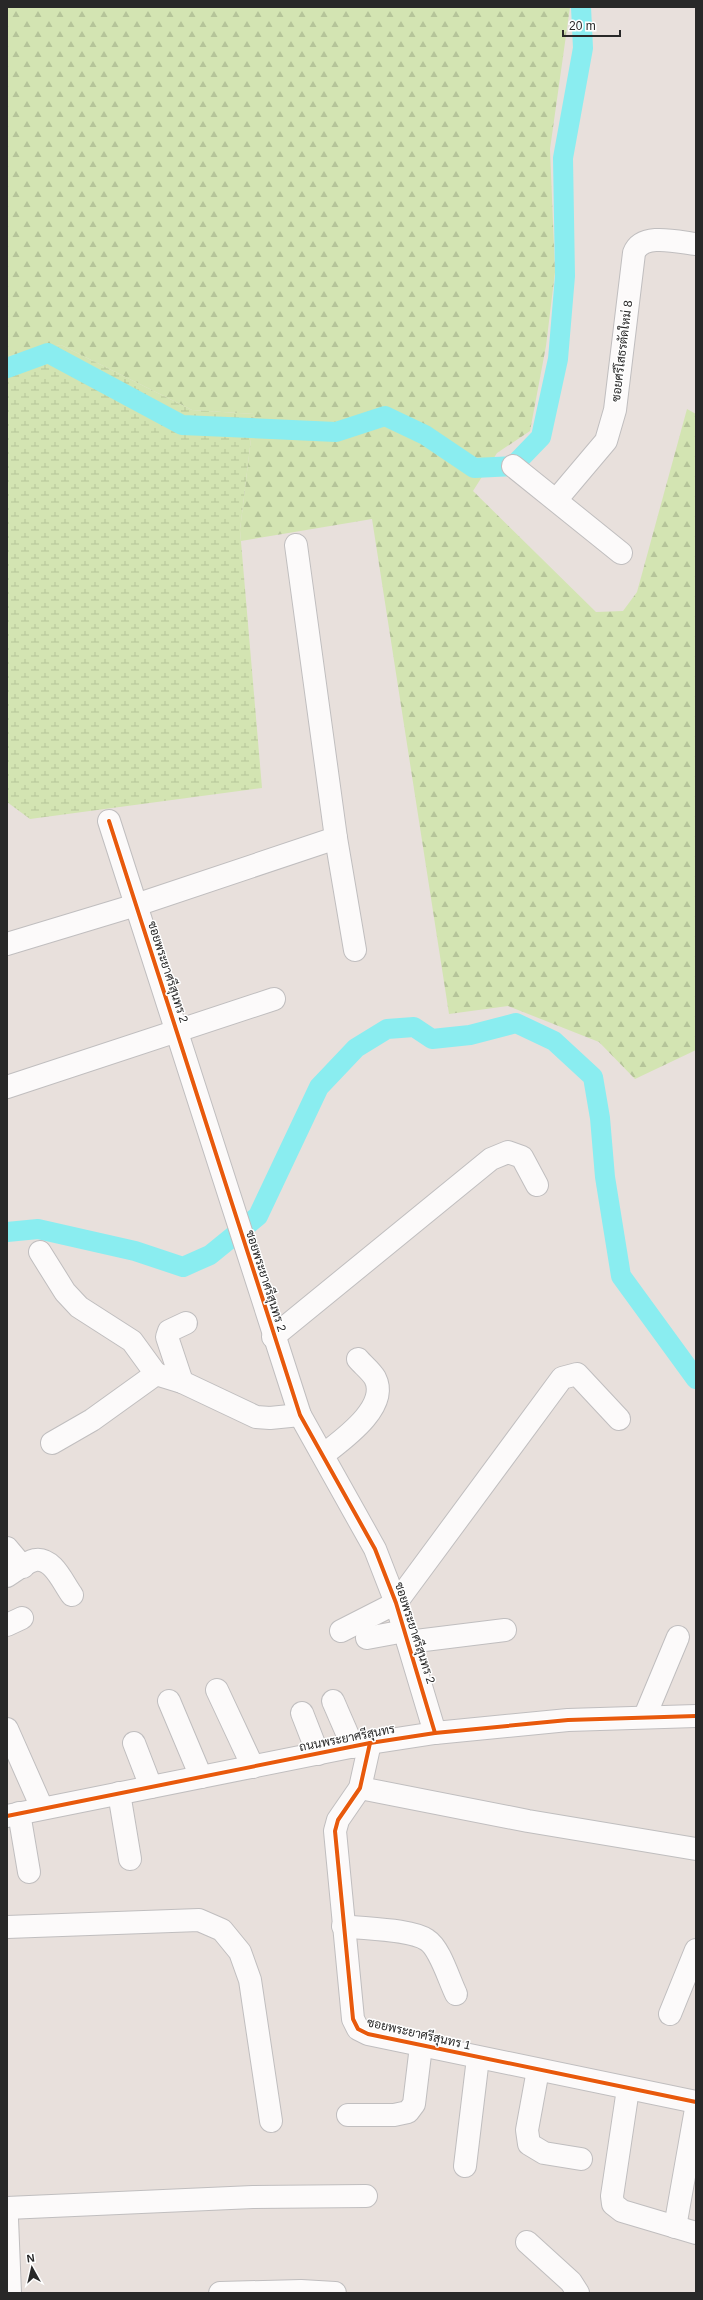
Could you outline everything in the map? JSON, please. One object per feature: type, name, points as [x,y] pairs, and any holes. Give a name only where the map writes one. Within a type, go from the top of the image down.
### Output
[{"type":"street","name":"ซอยศรีโสธรตัดใหม่ 8","points":[[557,500],[606,441],[611,428],[615,410],[634,252],[637,245],[643,241],[696,244]]},
{"type":"street","points":[[513,466],[621,553]]},
{"type":"street","points":[[296,545],[336,838],[355,950]]},
{"type":"street","name":"ซอยพระยาศรีสุนทร 2","points":[[109,821],[177,1031],[244,1247],[300,1415],[375,1549],[396,1603],[435,1733]]},
{"type":"street","points":[[7,944],[136,905],[336,838]]},
{"type":"street","points":[[7,1087],[274,999]]},
{"type":"street","points":[[273,1337],[491,1159],[508,1152],[522,1157],[537,1185]]},
{"type":"street","points":[[40,1252],[65,1292],[78,1307],[132,1341],[156,1374],[182,1382],[256,1417],[270,1418],[300,1415]]},
{"type":"street","points":[[182,1382],[167,1337],[169,1331],[186,1324]]},
{"type":"street","points":[[323,1455],[360,1425],[374,1405],[378,1390],[375,1378],[358,1359]]},
{"type":"street","points":[[52,1443],[92,1420],[156,1374]]},
{"type":"street","points":[[341,1631],[396,1603],[562,1378],[577,1374],[619,1419]]},
{"type":"street","points":[[7,1548],[15,1571],[34,1560],[44,1560],[52,1566],[72,1595]]},
{"type":"street","points":[[367,1638],[505,1630]]},
{"type":"street","points":[[645,1716],[678,1638]]},
{"type":"street","points":[[217,1690],[252,1767]]},
{"type":"street","points":[[169,1701],[201,1777]]},
{"type":"street","points":[[333,1701],[361,1745]]},
{"type":"street","points":[[302,1713],[318,1754]]},
{"type":"street","name":"ถนนพระยาศรีสุนทร","points":[[13,1815],[361,1745],[435,1733],[568,1720],[645,1716],[696,1716]]},
{"type":"street","points":[[7,1729],[42,1808]]},
{"type":"street","points":[[134,1743],[151,1787]]},
{"type":"street","name":"ซอยพระยาศรีสุนทร 1","points":[[361,1745],[360,1788],[338,1820],[335,1831],[353,2019],[358,2029],[368,2034],[421,2046],[696,2102]]},
{"type":"street","points":[[360,1788],[528,1821],[696,1849]]},
{"type":"street","points":[[119,1793],[130,1859]]},
{"type":"street","points":[[13,1815],[29,1872]]},
{"type":"street","points":[[7,1927],[199,1920],[222,1930],[240,1952],[250,1980],[271,2120]]},
{"type":"street","points":[[343,1926],[413,1934],[428,1940],[436,1950],[456,1994]]},
{"type":"street","points":[[670,2014],[696,1950]]},
{"type":"street","points":[[348,2114],[394,2115],[408,2112],[414,2104],[421,2046]]},
{"type":"street","points":[[465,2166],[478,2058]]},
{"type":"street","points":[[538,2070],[527,2130],[529,2144],[544,2153],[581,2159]]},
{"type":"street","points":[[628,2089],[612,2196],[613,2204],[622,2211],[696,2233]]},
{"type":"street","points":[[675,2227],[696,2109]]},
{"type":"street","points":[[7,2208],[253,2197],[366,2196]]},
{"type":"street","points":[[7,2219],[10,2293]]},
{"type":"street","points":[[527,2242],[571,2282],[578,2293]]},
{"type":"street","points":[[220,2293],[335,2293]]},
{"type":"green space","points":[[7,7],[570,7],[550,149],[555,272],[546,346],[530,431],[497,453],[473,491],[596,612],[623,611],[637,592],[687,409],[696,414],[696,1050],[635,1079],[599,1042],[508,1006],[449,1014],[372,519],[241,541],[240,530],[254,414],[192,410],[61,345],[7,356]]},
{"type":"green space","points":[[61,345],[192,410],[254,414],[240,530],[262,788],[30,819],[7,802],[7,356]]},
{"type":"waterway","points":[[7,368],[48,353],[182,425],[336,432],[385,416],[425,435],[474,468],[513,466],[541,437],[558,359],[565,276],[563,158],[583,48],[581,7]]},
{"type":"waterway","points":[[7,1232],[38,1229],[135,1251],[183,1267],[210,1255],[258,1216],[319,1087],[356,1048],[387,1029],[414,1027],[432,1039],[470,1035],[516,1023],[554,1041],[593,1077],[600,1118],[605,1177],[621,1276],[696,1379]]},
{"type":"cycle path","points":[[109,821],[300,1415],[375,1549],[396,1603],[435,1733]]},
{"type":"cycle path","points":[[7,1816],[370,1743],[435,1733],[568,1720],[696,1716]]},
{"type":"cycle path","points":[[370,1743],[360,1788],[338,1820],[335,1831],[353,2019],[358,2029],[368,2034],[696,2102]]}]
